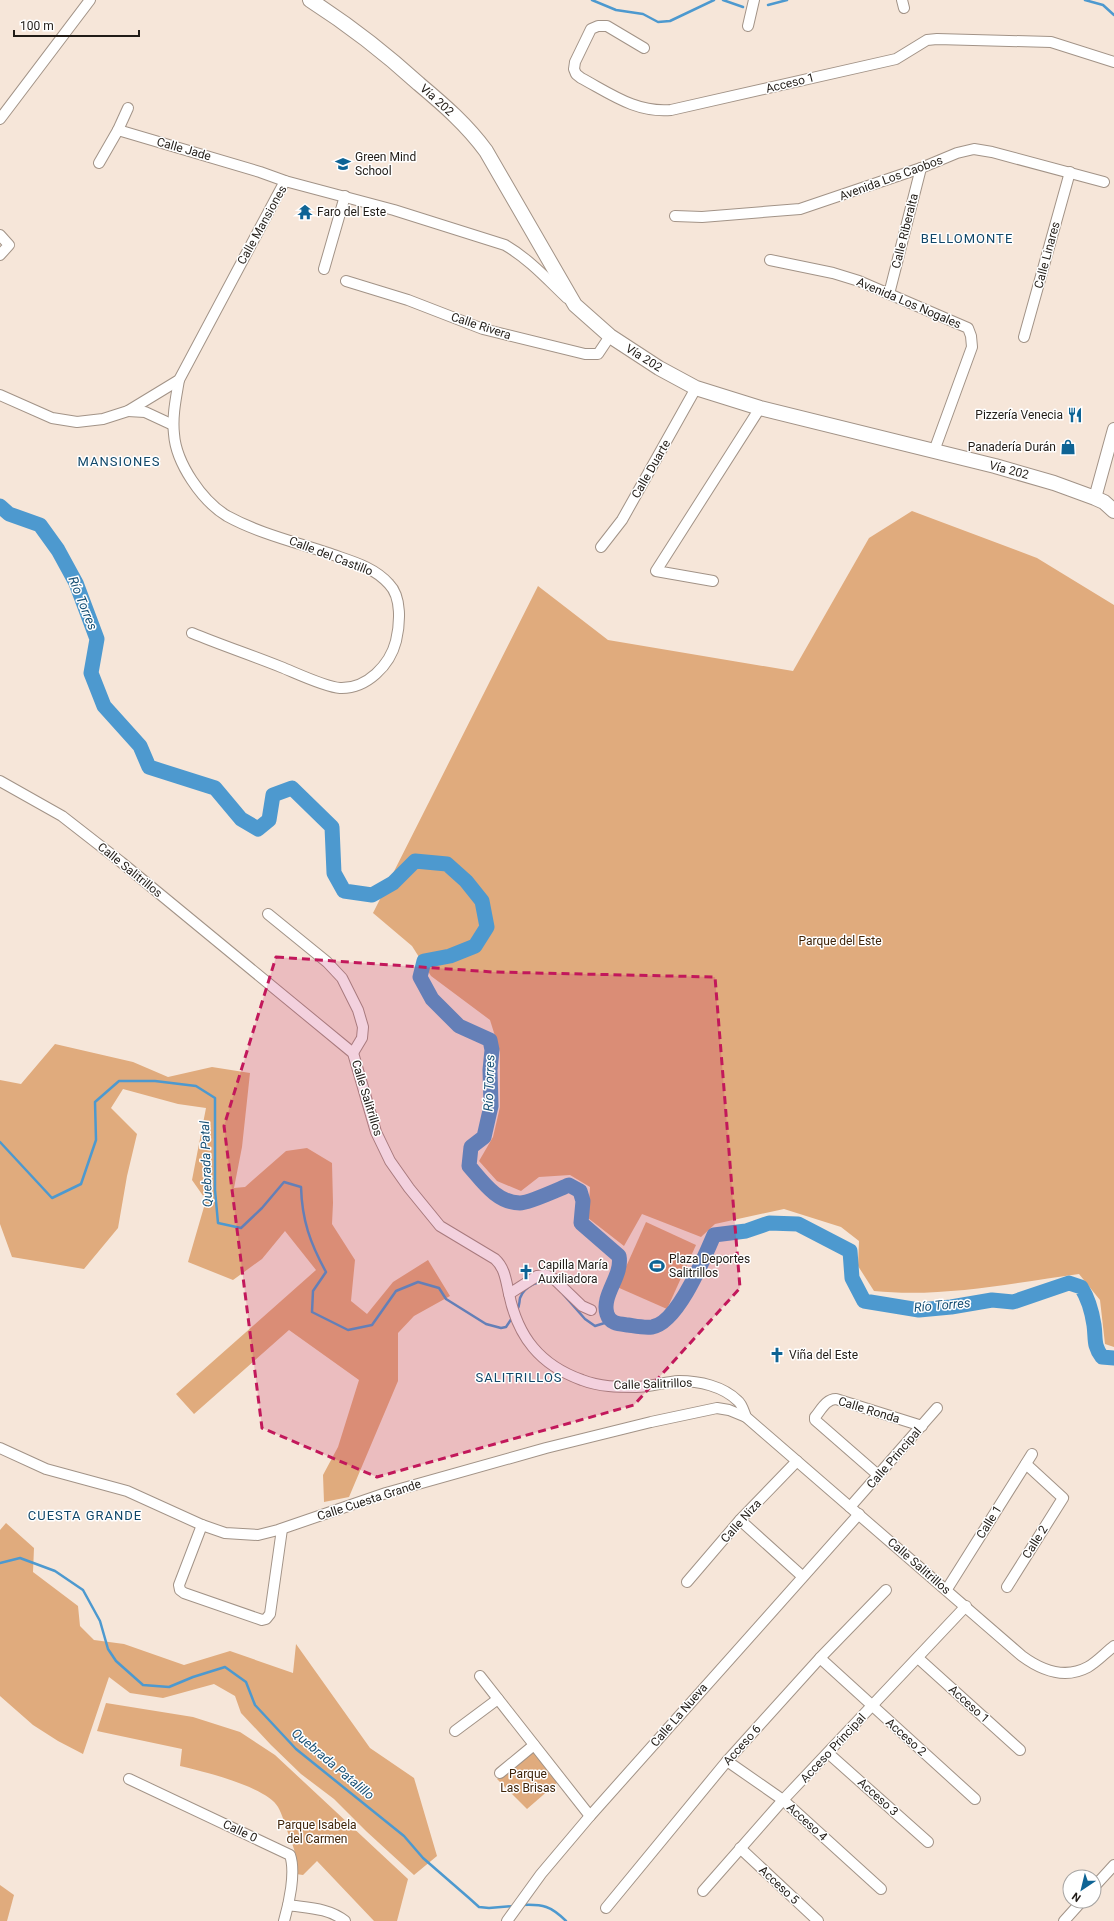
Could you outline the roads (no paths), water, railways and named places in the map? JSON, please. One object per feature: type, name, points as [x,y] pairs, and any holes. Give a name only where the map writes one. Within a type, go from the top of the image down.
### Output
[{"type":"main road","name":"Vía 202","points":[[310,0],[349,25],[396,63],[470,130],[486,151],[575,305],[610,336],[659,368],[696,388],[760,408],[1054,482],[1104,502],[1114,512]]},
{"type":"street","points":[[0,119],[90,0]]},
{"type":"street","points":[[748,26],[754,0]]},
{"type":"street","name":"Acceso 1","points":[[644,48],[607,26],[598,26],[591,29],[574,62],[574,69],[576,74],[581,78],[633,106],[657,111],[671,110],[896,59],[927,40],[932,39],[1051,42],[1114,62]]},
{"type":"street","points":[[99,163],[118,130],[128,108]]},
{"type":"street","name":"Calle Jade","points":[[118,130],[260,172],[285,181]]},
{"type":"street","name":"Avenida Los Caobos","points":[[675,216],[702,217],[800,209],[921,168],[958,152],[974,149],[992,152],[1104,182]]},
{"type":"street","name":"Calle Riberalta","points":[[889,294],[921,168]]},
{"type":"street","name":"Calle Linares","points":[[1024,337],[1070,172]]},
{"type":"street","name":"Calle Mansiones","points":[[0,395],[52,418],[77,422],[103,419],[128,411],[178,380],[285,181],[345,196],[505,246],[518,253],[542,273],[575,305]]},
{"type":"street","points":[[324,269],[345,196]]},
{"type":"street","points":[[0,235],[9,244],[0,255]]},
{"type":"street","name":"Avenida Los Nogales","points":[[770,260],[833,273],[859,281],[968,328],[971,336],[972,347],[934,451]]},
{"type":"street","name":"Calle Rivera","points":[[346,281],[408,300],[484,329],[585,354],[598,354],[610,336]]},
{"type":"street","name":"Calle del Castillo","points":[[178,380],[173,425],[178,452],[185,468],[201,492],[226,515],[251,526],[369,568],[390,585],[395,594],[400,621],[393,653],[383,668],[371,678],[355,685],[340,688],[309,678],[192,634]]},
{"type":"street","name":"Calle Duarte","points":[[601,547],[622,520],[696,388]]},
{"type":"street","points":[[713,581],[656,571],[760,408]]},
{"type":"street","points":[[128,411],[145,412],[173,425]]},
{"type":"street","points":[[1095,498],[1114,429]]},
{"type":"street","name":"Calle Salitrillos","points":[[0,781],[62,816],[121,862],[354,1053],[376,1132],[390,1161],[425,1210],[440,1226],[495,1259],[502,1266],[510,1300],[517,1321],[526,1340],[541,1357],[581,1380],[600,1386],[637,1387],[678,1381],[698,1382],[715,1387],[739,1401],[746,1417],[947,1589],[1022,1656],[1044,1670],[1057,1673],[1072,1673],[1088,1667],[1114,1646]]},
{"type":"street","points":[[268,914],[327,962],[342,978],[358,1010],[363,1028],[362,1038],[354,1053]]},
{"type":"street","points":[[510,1300],[537,1276],[546,1275],[553,1278],[582,1306],[591,1310]]},
{"type":"street","name":"Calle Ronda","points":[[878,1475],[815,1420],[815,1417],[827,1401],[836,1399],[922,1426]]},
{"type":"street","name":"Calle Cuesta Grande","points":[[0,1448],[46,1469],[127,1491],[202,1525],[225,1533],[258,1535],[282,1529],[386,1493],[546,1448],[651,1422],[717,1408],[729,1410],[746,1417]]},
{"type":"street","name":"Calle Principal","points":[[850,1507],[937,1408]]},
{"type":"street","name":"Calle 1","points":[[947,1589],[1032,1454]]},
{"type":"street","name":"Calle Niza","points":[[687,1582],[740,1520],[797,1461]]},
{"type":"street","name":"Calle 2","points":[[1007,1587],[1063,1498],[1026,1464]]},
{"type":"street","name":"Calle La Nueva","points":[[507,1921],[541,1874],[590,1816],[802,1576],[859,1514]]},
{"type":"street","points":[[740,1520],[802,1576]]},
{"type":"street","points":[[202,1525],[179,1584],[180,1590],[184,1593],[262,1620],[266,1619],[270,1614],[282,1529]]},
{"type":"street","name":"Acceso 6","points":[[606,1908],[727,1761],[820,1658],[886,1590]]},
{"type":"street","name":"Acceso Principal","points":[[703,1891],[783,1800],[966,1606]]},
{"type":"street","points":[[1088,1667],[1114,1655]]},
{"type":"street","name":"Acceso 2","points":[[820,1658],[975,1799]]},
{"type":"street","name":"Acceso 1","points":[[918,1658],[1020,1750]]},
{"type":"street","points":[[480,1676],[590,1816]]},
{"type":"street","points":[[455,1731],[498,1699]]},
{"type":"street","points":[[500,1773],[534,1745]]},
{"type":"street","name":"Acceso 3","points":[[828,1753],[928,1842]]},
{"type":"street","name":"Acceso 4","points":[[727,1761],[783,1800],[881,1889]]},
{"type":"street","name":"Calle 0","points":[[129,1779],[290,1855],[293,1863],[288,1905],[284,1921]]},
{"type":"street","name":"Acceso 5","points":[[740,1848],[818,1921]]},
{"type":"street","points":[[1102,1878],[1114,1865]]},
{"type":"street","points":[[288,1905],[336,1914],[345,1921]]},
{"type":"street","points":[[1064,1921],[1075,1909]]},
{"type":"waterway","points":[[592,0],[616,10],[643,14],[658,22],[670,21],[714,0]]},
{"type":"waterway","points":[[723,0],[743,7]]},
{"type":"waterway","points":[[768,5],[787,0]]},
{"type":"waterway","points":[[1085,0],[1103,5],[1114,15]]},
{"type":"waterway","name":"Río Torres","points":[[0,506],[9,514],[40,525],[58,550],[76,583],[97,639],[91,673],[104,706],[140,746],[149,767],[215,788],[241,819],[258,829],[269,820],[273,795],[292,788],[332,827],[334,873],[344,891],[372,895],[393,883],[415,861],[447,864],[466,881],[482,901],[487,927],[475,946],[450,956],[424,961],[420,977],[432,999],[459,1026],[490,1040],[492,1050],[490,1070],[491,1106],[484,1137],[471,1147],[469,1166],[485,1185],[497,1196],[512,1202],[520,1203],[530,1201],[569,1185],[580,1191],[583,1201],[581,1223],[619,1256],[618,1271],[609,1293],[606,1307],[610,1320],[615,1323],[646,1327],[652,1327],[662,1323],[671,1314],[689,1288],[714,1235],[746,1231],[769,1223],[798,1224],[850,1251],[852,1278],[864,1301],[919,1310],[951,1307],[992,1300],[1013,1302],[1069,1283],[1081,1287],[1091,1310],[1097,1349],[1102,1357],[1114,1358]]},
{"type":"waterway","name":"Quebrada Patal","points":[[0,1142],[52,1198],[81,1184],[96,1140],[95,1102],[119,1081],[155,1081],[196,1086],[215,1098],[215,1190],[218,1223],[241,1228],[262,1208],[284,1182],[301,1187],[305,1221],[315,1251],[326,1272],[313,1291],[312,1312],[348,1330],[372,1325],[396,1291],[418,1282],[439,1288],[446,1299],[486,1324],[501,1328],[506,1327],[512,1318]]},
{"type":"waterway","name":"Quebrada Patal","points":[[517,1310],[520,1298],[525,1290],[533,1284],[542,1282],[551,1283]]},
{"type":"waterway","name":"Quebrada Patal","points":[[563,1294],[585,1319],[595,1326],[611,1321]]},
{"type":"waterway","name":"Quebrada Patalillo","points":[[0,1563],[20,1558],[55,1571],[83,1590],[100,1621],[108,1649],[116,1661],[143,1685],[169,1687],[193,1677],[225,1667],[246,1682],[255,1705],[296,1749],[404,1836],[423,1858],[479,1907],[489,1908],[514,1906]]},
{"type":"waterway","name":"Quebrada Patalillo","points":[[522,1905],[546,1907],[556,1912],[566,1921]]},
{"type":"place","name":"Green Mind School","points":[[343,164]]},
{"type":"place","name":"Faro del Este","points":[[305,212]]},
{"type":"place","name":"Pizzería Venecia","points":[[1075,415]]},
{"type":"place","name":"Panadería Durán","points":[[1068,447]]},
{"type":"place","name":"Plaza Deportes Salitrillos","points":[[657,1266]]},
{"type":"place","name":"Capilla María Auxiliadora","points":[[526,1272]]},
{"type":"place","name":"Viña del Este","points":[[777,1355]]},
{"type":"district","name":"BELLOMONTE","points":[[967,238]]},
{"type":"district","name":"MANSIONES","points":[[119,461]]},
{"type":"district","name":"SALITRILLOS","points":[[519,1377]]},
{"type":"district","name":"CUESTA GRANDE","points":[[85,1515]]},
{"type":"park label","name":"Parque del Este","points":[[840,941]]},
{"type":"park label","name":"Parque Las Brisas","points":[[528,1781]]},
{"type":"park label","name":"Parque Isabela del Carmen","points":[[317,1832]]}]
